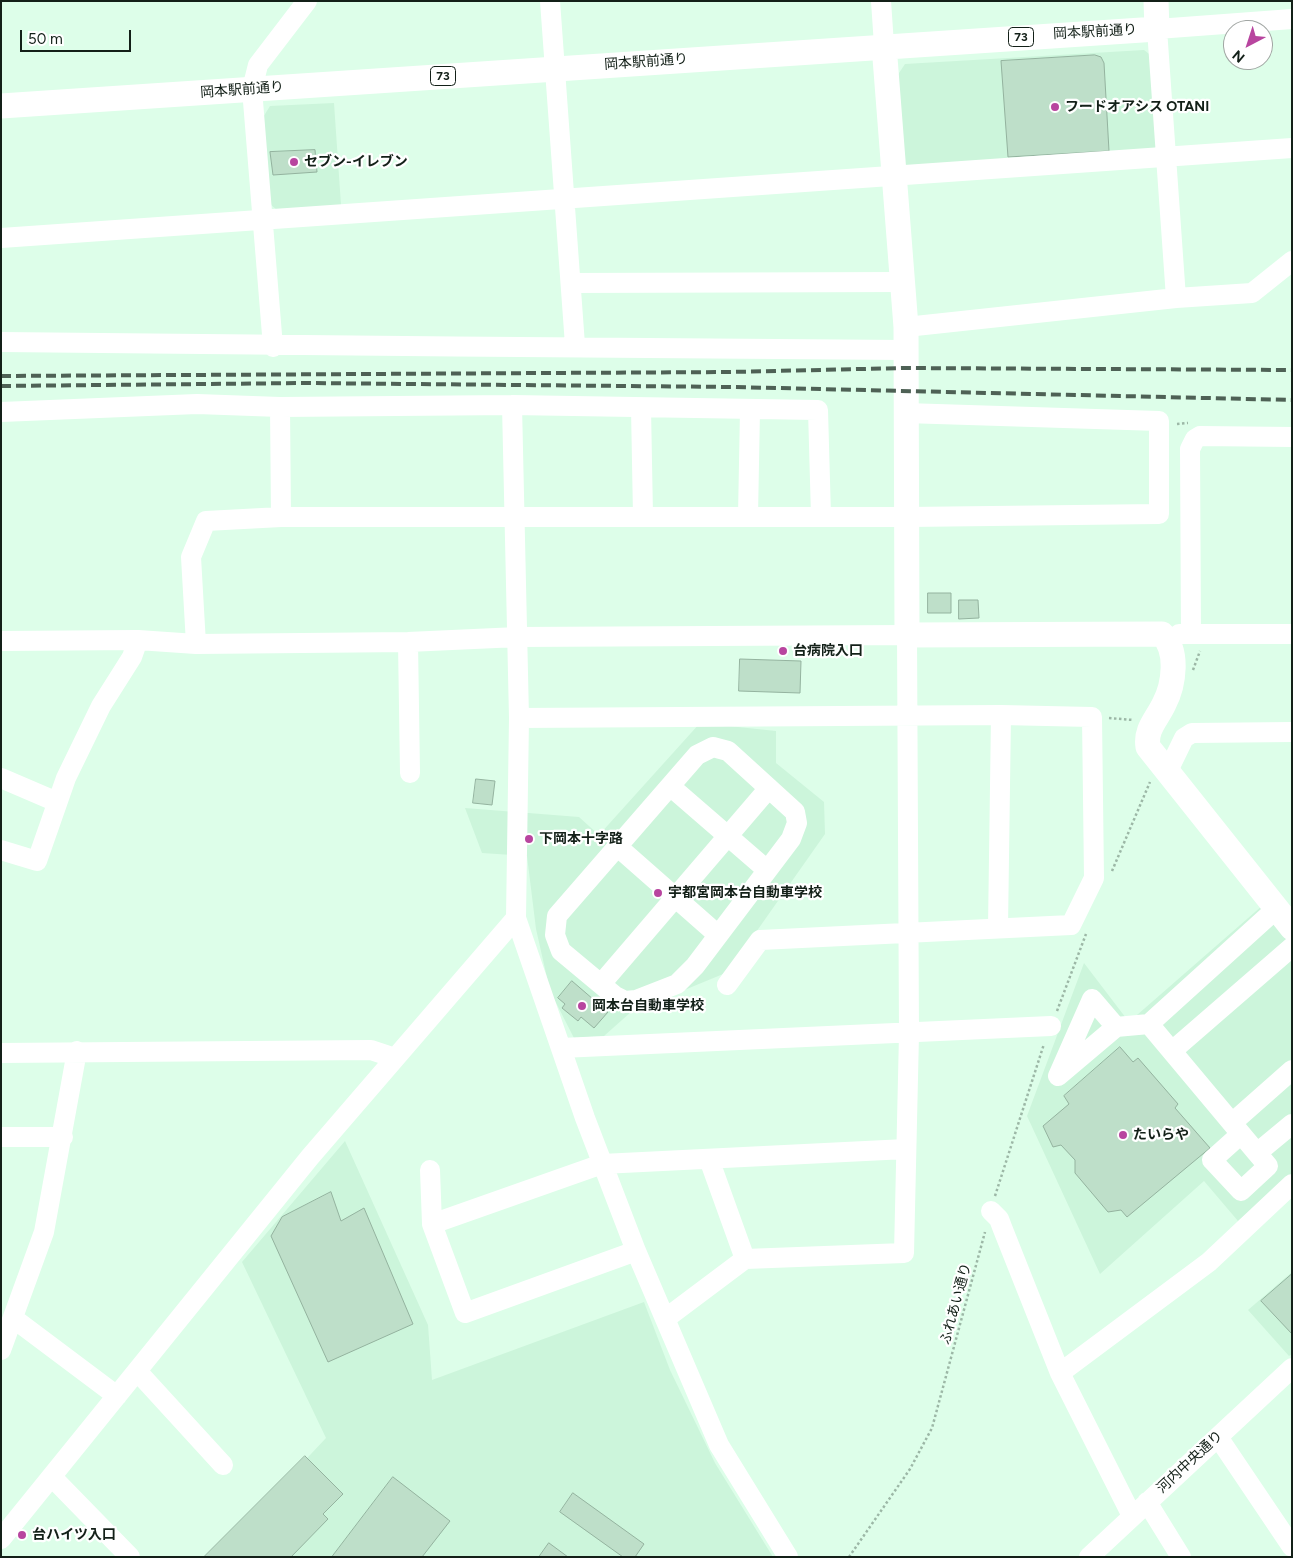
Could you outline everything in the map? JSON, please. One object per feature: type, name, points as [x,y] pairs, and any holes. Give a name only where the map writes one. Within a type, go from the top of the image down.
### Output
[{"type":"main road","points":[[1156,1],[1157,28]]},
{"type":"main road","name":"岡本駅前通り","points":[[1,106],[1157,28]]},
{"type":"main road","points":[[884,45],[906,339],[907,635],[1162,634],[1167,639],[1172,653],[1171,679],[1165,703],[1152,724],[1147,739],[1148,747],[1284,919]]},
{"type":"street","points":[[273,347],[252,89],[258,65],[307,1]]},
{"type":"street","points":[[550,1],[566,198],[575,345]]},
{"type":"street","points":[[881,1],[884,45]]},
{"type":"street","name":"岡本駅前通り","points":[[1157,28],[1292,19]]},
{"type":"street","points":[[1157,28],[1176,298]]},
{"type":"street","points":[[1,238],[1292,148]]},
{"type":"street","points":[[1,342],[273,347],[575,345],[906,339],[1176,298],[1252,293],[1292,261]]},
{"type":"street","points":[[571,282],[902,282]]},
{"type":"street","points":[[1,412],[197,404],[280,407],[512,405],[818,410],[822,516]]},
{"type":"street","points":[[512,405],[513,518],[519,718],[516,918],[602,1164],[636,1252],[719,1445],[788,1557]]},
{"type":"street","points":[[280,407],[281,517]]},
{"type":"street","points":[[642,408],[643,516]]},
{"type":"street","points":[[748,516],[750,410]]},
{"type":"street","points":[[196,644],[191,557],[206,521],[281,517],[908,517],[1159,514],[1159,421],[905,413]]},
{"type":"street","points":[[1191,633],[1190,449],[1192,443],[1200,436],[1292,437]]},
{"type":"street","points":[[1162,634],[1292,634]]},
{"type":"street","points":[[1,641],[138,640],[196,644],[408,642],[518,637],[907,635],[909,716],[909,1034],[904,1253],[745,1259],[665,1319]]},
{"type":"street","points":[[1,850],[36,861],[66,778],[101,706],[132,657],[138,640]]},
{"type":"street","points":[[408,642],[410,773]]},
{"type":"street","points":[[519,718],[1000,715],[1092,717],[1094,878],[1071,925],[760,940],[727,985]]},
{"type":"street","points":[[998,928],[1000,715]]},
{"type":"street","points":[[713,747],[728,751],[796,812],[797,823],[790,839],[767,870],[718,935],[677,984],[636,1000],[625,1001],[600,984],[560,950],[555,935],[558,916],[697,755],[713,747],[718,736],[718,718]]},
{"type":"street","points":[[1167,773],[1184,738],[1192,733],[1292,732]]},
{"type":"street","points":[[1,778],[57,802]]},
{"type":"street","points":[[670,786],[767,870]]},
{"type":"street","points":[[600,984],[769,788]]},
{"type":"street","points":[[618,847],[718,935]]},
{"type":"street","points":[[1,1539],[310,1157],[516,918]]},
{"type":"street","points":[[1116,1027],[1149,1024],[1284,919]]},
{"type":"street","points":[[1172,1051],[1292,947]]},
{"type":"street","points":[[1149,1024],[1172,1051],[1237,1129],[1257,1153],[1268,1166],[1241,1191],[1212,1160],[1237,1129],[1292,1070]]},
{"type":"street","points":[[561,1048],[909,1034],[1048,1032]]},
{"type":"street","points":[[1,1053],[371,1050],[395,1058]]},
{"type":"street","points":[[1,1350],[44,1232],[77,1051]]},
{"type":"street","points":[[1257,1153],[1292,1124]]},
{"type":"street","points":[[2,1137],[63,1136]]},
{"type":"street","points":[[432,1224],[602,1164],[906,1150]]},
{"type":"street","points":[[709,1159],[745,1259]]},
{"type":"street","points":[[430,1170],[432,1224],[465,1313],[636,1252]]},
{"type":"street","points":[[1060,1373],[1209,1262],[1292,1184]]},
{"type":"street","points":[[991,1211],[999,1219],[1060,1373],[1132,1516]]},
{"type":"street","points":[[13,1318],[117,1396]]},
{"type":"street","name":"河内中央通り","points":[[1089,1557],[1292,1368]]},
{"type":"street","points":[[137,1371],[223,1465]]},
{"type":"street","points":[[1218,1437],[1292,1547]]},
{"type":"street","points":[[52,1477],[130,1557]]},
{"type":"street","points":[[1147,1502],[1181,1557]]},
{"type":"path","points":[[1092,717],[1125,718],[1152,724]]},
{"type":"path","name":"ふれあい通り","points":[[849,1557],[910,1469],[932,1428],[991,1211],[1048,1032]]},
{"type":"shaded area","points":[[1144,50],[1153,57],[1159,144],[1152,151],[909,168],[903,164],[895,79],[905,64]]},
{"type":"shaded area","points":[[334,103],[341,205],[278,211],[270,204],[262,119],[270,106]]},
{"type":"shaded area","name":"宇都宮岡本台自動車学校","points":[[700,723],[776,731],[776,763],[824,802],[825,834],[728,972],[631,1012],[604,1036],[574,1038],[550,991],[536,929],[527,856],[482,853],[465,808],[579,817],[599,835]]},
{"type":"shaded area","points":[[1263,905],[1292,943],[1292,1176],[1238,1221],[1204,1181],[1100,1274],[1027,1116],[1084,963],[1129,1022]]},
{"type":"shaded area","points":[[345,1141],[428,1325],[432,1380],[644,1302],[670,1370],[715,1463],[773,1557],[214,1557],[326,1438],[242,1262]]},
{"type":"shaded area","points":[[1292,1272],[1292,1354],[1289,1356],[1248,1310]]},
{"type":"building","name":"フードオアシス OTANI","points":[[1095,55],[1101,57],[1104,63],[1109,151],[1008,157],[1001,61]]},
{"type":"building","name":"セブン-イレブン","points":[[315,150],[317,172],[273,175],[270,152]]},
{"type":"building","points":[[928,593],[951,593],[951,613],[928,613]]},
{"type":"building","points":[[959,600],[978,600],[979,618],[959,619]]},
{"type":"building","points":[[740,659],[801,661],[800,693],[739,691]]},
{"type":"building","points":[[476,779],[495,781],[492,805],[473,803]]},
{"type":"building","name":"岡本台自動車学校","points":[[572,981],[608,1012],[594,1028],[581,1017],[578,1021],[562,1008],[565,1004],[558,998]]},
{"type":"building","name":"たいらや","points":[[1120,1047],[1133,1062],[1138,1058],[1178,1104],[1175,1108],[1210,1148],[1127,1217],[1121,1210],[1108,1212],[1075,1173],[1075,1160],[1061,1145],[1053,1147],[1043,1126],[1069,1104],[1064,1096]]},
{"type":"building","points":[[331,1192],[341,1221],[364,1208],[413,1324],[328,1362],[271,1236],[282,1217]]},
{"type":"building","points":[[1292,1274],[1292,1334],[1261,1301]]},
{"type":"building","points":[[305,1456],[343,1494],[323,1514],[328,1519],[291,1557],[204,1557]]},
{"type":"building","points":[[393,1477],[450,1521],[422,1557],[332,1557]]},
{"type":"building","points":[[573,1493],[644,1544],[635,1557],[623,1557],[560,1512]]},
{"type":"building","points":[[549,1543],[568,1557],[539,1557]]},
{"type":"railway","points":[[1,376],[730,372],[905,368],[1292,370]]},
{"type":"railway","points":[[1,386],[305,383],[733,387],[1292,400]]},
{"type":"place","name":"フードオアシス OTANI","points":[[1055,107]]},
{"type":"place","name":"セブン-イレブン","points":[[294,162]]},
{"type":"place","name":"台病院入口","points":[[783,651]]},
{"type":"place","name":"下岡本十字路","points":[[529,839]]},
{"type":"place","name":"宇都宮岡本台自動車学校","points":[[658,893]]},
{"type":"place","name":"岡本台自動車学校","points":[[582,1006]]},
{"type":"place","name":"たいらや","points":[[1123,1135]]},
{"type":"place","name":"台ハイツ入口","points":[[22,1535]]}]
